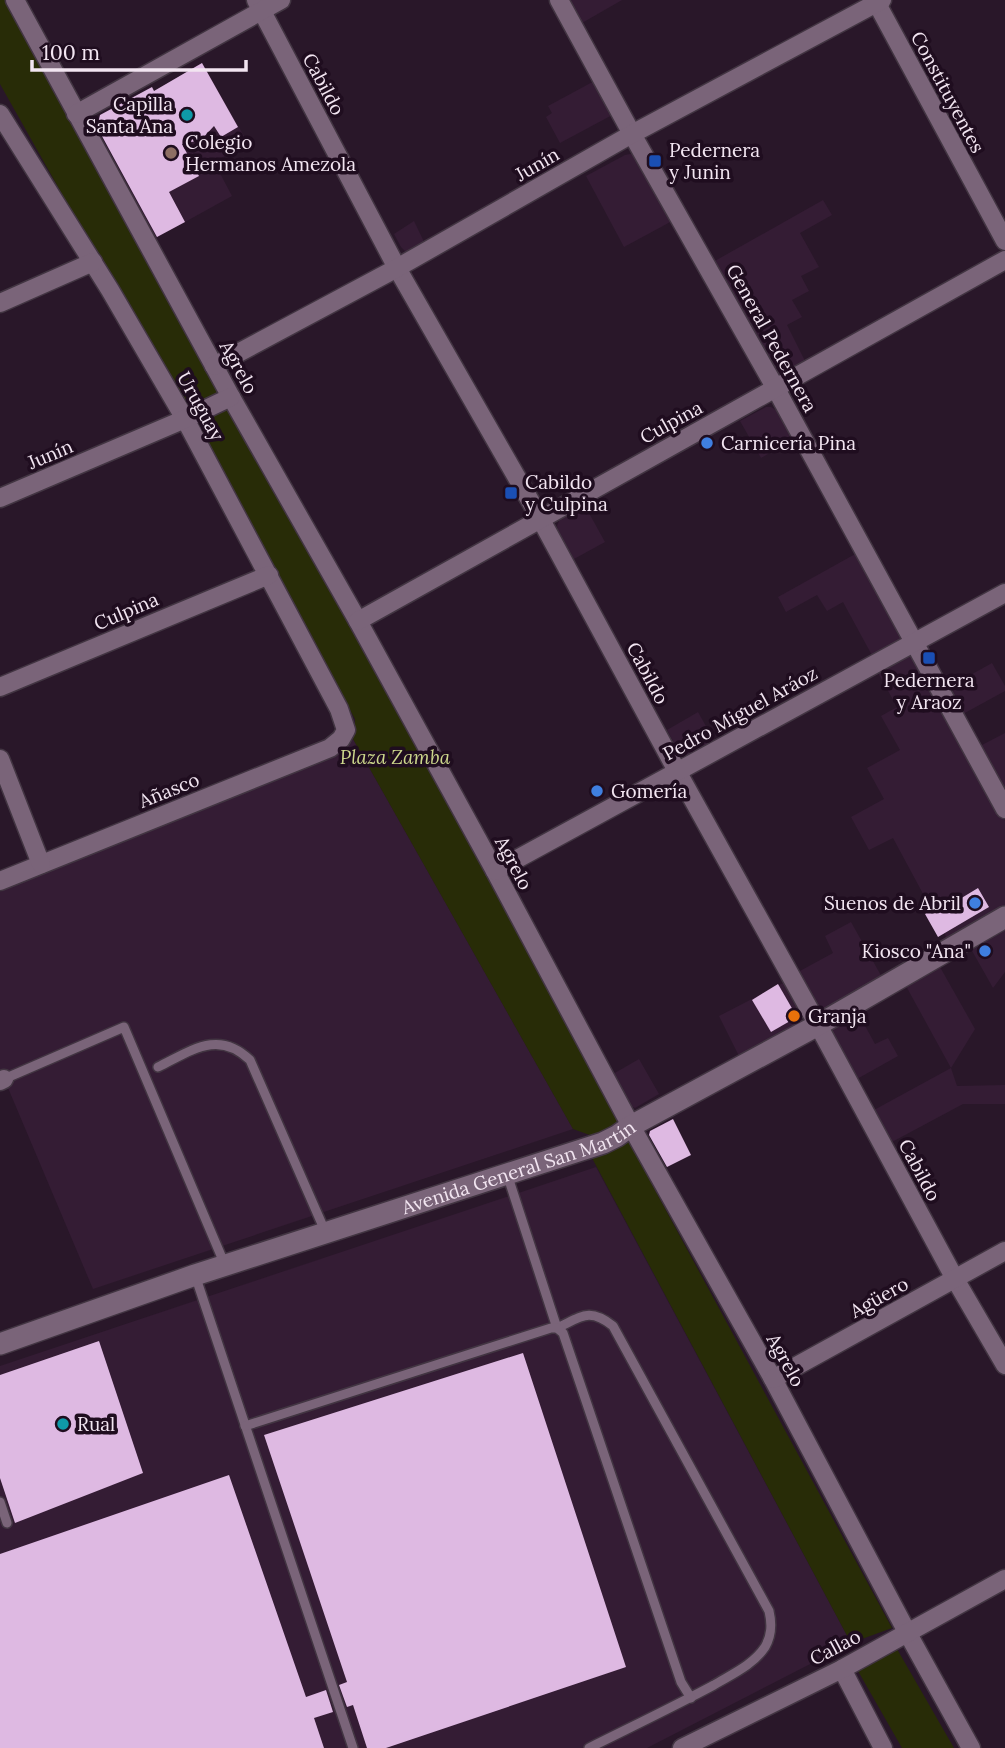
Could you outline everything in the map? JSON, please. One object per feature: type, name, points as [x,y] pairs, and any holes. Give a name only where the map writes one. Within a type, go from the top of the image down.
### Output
[{"type":"street","name":"Agrelo","points":[[15,0],[231,397],[495,871],[631,1126],[773,1379],[971,1748]]},
{"type":"street","points":[[76,114],[259,5],[281,0]]},
{"type":"street","name":"General Pedernera","points":[[559,0],[776,389],[1005,809]]},
{"type":"street","name":"Junín","points":[[214,366],[397,268],[632,134],[878,1]]},
{"type":"street","name":"Constituyentes","points":[[878,1],[1005,241]]},
{"type":"street","name":"Cabildo","points":[[259,5],[397,268],[540,518],[955,1279],[1005,1365]]},
{"type":"street","name":"Uruguay","points":[[1,118],[93,262],[185,419],[269,575],[338,709],[346,730]]},
{"type":"street","name":"Culpina","points":[[358,621],[1005,260]]},
{"type":"street","points":[[0,303],[93,262]]},
{"type":"street","name":"Junín","points":[[0,498],[231,397]]},
{"type":"street","name":"Culpina","points":[[0,687],[269,575]]},
{"type":"street","name":"Pedro Miguel Aráoz","points":[[495,871],[1005,593]]},
{"type":"street","name":"Añasco","points":[[0,881],[330,748],[341,739],[346,730]]},
{"type":"street","points":[[0,759],[41,864]]},
{"type":"street","name":"Avenida General San Martín","points":[[0,1344],[225,1265],[603,1143],[818,1026],[1005,917]]},
{"type":"street","name":"Agüero","points":[[773,1379],[1005,1251]]},
{"type":"street","name":"Callao","points":[[682,1748],[842,1669],[1005,1579]]},
{"type":"street","points":[[842,1669],[883,1748]]},
{"type":"lane","points":[[2,1080],[124,1027],[225,1265]]},
{"type":"lane","points":[[158,1067],[205,1045],[230,1047],[243,1053],[250,1060],[326,1233]]},
{"type":"lane","points":[[507,1174],[557,1328],[563,1333],[681,1682],[691,1698]]},
{"type":"lane","points":[[195,1275],[354,1748]]},
{"type":"lane","points":[[245,1426],[557,1328],[588,1314],[604,1318],[613,1325],[769,1611],[772,1623],[770,1637],[764,1649],[745,1667],[691,1698],[589,1748]]},
{"type":"lane","points":[[0,1502],[7,1523]]},
{"type":"shaded area","points":[[569,0],[622,0],[582,23]]},
{"type":"shaded area","name":"Colegio Hermanos Amezola","points":[[202,63],[248,143],[214,162],[232,196],[156,238],[97,128],[100,115],[154,91]]},
{"type":"shaded area","points":[[598,79],[616,113],[560,143],[546,117],[552,113],[548,106]]},
{"type":"shaded area","points":[[630,154],[635,155],[674,220],[624,247],[586,176]]},
{"type":"shaded area","points":[[823,200],[832,215],[800,233],[819,267],[801,276],[809,291],[792,300],[802,317],[787,325],[807,365],[785,376],[779,375],[773,372],[713,262]]},
{"type":"shaded area","points":[[414,221],[427,248],[410,253],[401,247],[394,234]]},
{"type":"shaded area","points":[[766,407],[778,411],[795,438],[761,458],[740,421]]},
{"type":"shaded area","points":[[584,504],[605,542],[574,559],[557,526],[561,516]]},
{"type":"shaded area","points":[[857,553],[901,636],[900,641],[874,659],[843,602],[827,611],[817,595],[786,612],[778,597]]},
{"type":"shaded area","points":[[906,655],[914,658],[1005,821],[1005,911],[949,942],[893,838],[869,850],[851,817],[884,799],[867,768],[900,750],[881,716],[897,707],[877,671]]},
{"type":"shaded area","points":[[992,663],[1005,686],[1005,691],[963,714],[949,687]]},
{"type":"shaded area","points":[[698,712],[716,744],[686,759],[681,756],[667,730]]},
{"type":"shaded area","points":[[1005,733],[1005,794],[980,746]]},
{"type":"shaded area","points":[[353,739],[573,1129],[93,1289],[0,1069],[0,892],[346,748]]},
{"type":"shaded area","points":[[851,922],[883,979],[825,1010],[821,1009],[816,1005],[798,972],[833,953],[825,936]]},
{"type":"shaded area","points":[[1005,930],[1005,972],[993,988],[971,949]]},
{"type":"shaded area","points":[[940,967],[975,1029],[951,1068],[906,986]]},
{"type":"shaded area","points":[[787,981],[803,1013],[798,1026],[739,1056],[719,1016]]},
{"type":"shaded area","points":[[857,1011],[875,1044],[888,1038],[898,1056],[857,1079],[831,1031],[832,1027]]},
{"type":"shaded area","points":[[639,1059],[659,1094],[635,1108],[630,1106],[613,1074]]},
{"type":"shaded area","points":[[951,1068],[957,1086],[1005,1085],[1005,1104],[963,1104],[892,1142],[874,1110]]},
{"type":"shaded area","points":[[596,1167],[851,1643],[647,1748],[0,1748],[0,1366]]},
{"type":"green space","points":[[0,0],[7,0],[224,395],[196,409],[187,406],[93,249],[0,84]]},
{"type":"green space","name":"Plaza Zamba","points":[[227,409],[404,716],[623,1121],[598,1138],[573,1129],[353,739],[355,719],[195,426]]},
{"type":"green space","points":[[629,1142],[892,1628],[851,1643],[592,1158]]},
{"type":"green space","points":[[897,1649],[954,1748],[902,1748],[858,1671]]},
{"type":"building","name":"Colegio Hermanos Amezola","points":[[202,63],[238,127],[221,137],[214,126],[201,140],[182,144],[199,176],[169,192],[185,222],[157,237],[97,127],[100,115],[152,87],[154,91]]},
{"type":"building","points":[[978,888],[989,907],[938,937],[925,914],[942,903],[945,908]]},
{"type":"building","points":[[778,984],[797,1017],[771,1032],[752,1000]]},
{"type":"building","points":[[673,1119],[691,1155],[667,1167],[649,1135],[650,1131]]},
{"type":"building","name":"Rual","points":[[99,1341],[143,1473],[15,1523],[0,1478],[0,1375]]},
{"type":"building","points":[[523,1353],[626,1667],[386,1748],[367,1748],[353,1705],[347,1707],[339,1685],[347,1682],[264,1435]]},
{"type":"building","points":[[229,1475],[306,1697],[326,1690],[333,1712],[314,1718],[324,1748],[0,1748],[0,1554]]},
{"type":"place","name":"Capilla Santa Ana","points":[[187,115]]},
{"type":"place","name":"Colegio Hermanos Amezola","points":[[171,153]]},
{"type":"place","name":"Pedernera y Junin","points":[[655,161]]},
{"type":"place","name":"Carnicería Pina","points":[[707,443]]},
{"type":"place","name":"Cabildo y Culpina","points":[[511,493]]},
{"type":"place","name":"Pedernera y Araoz","points":[[929,658]]},
{"type":"place","name":"Gomería","points":[[597,791]]},
{"type":"place","name":"Suenos de Abril","points":[[975,903]]},
{"type":"place","name":"Kiosco \"Ana\"","points":[[985,951]]},
{"type":"place","name":"Granja","points":[[794,1016]]},
{"type":"place","name":"Rual","points":[[63,1424]]}]
